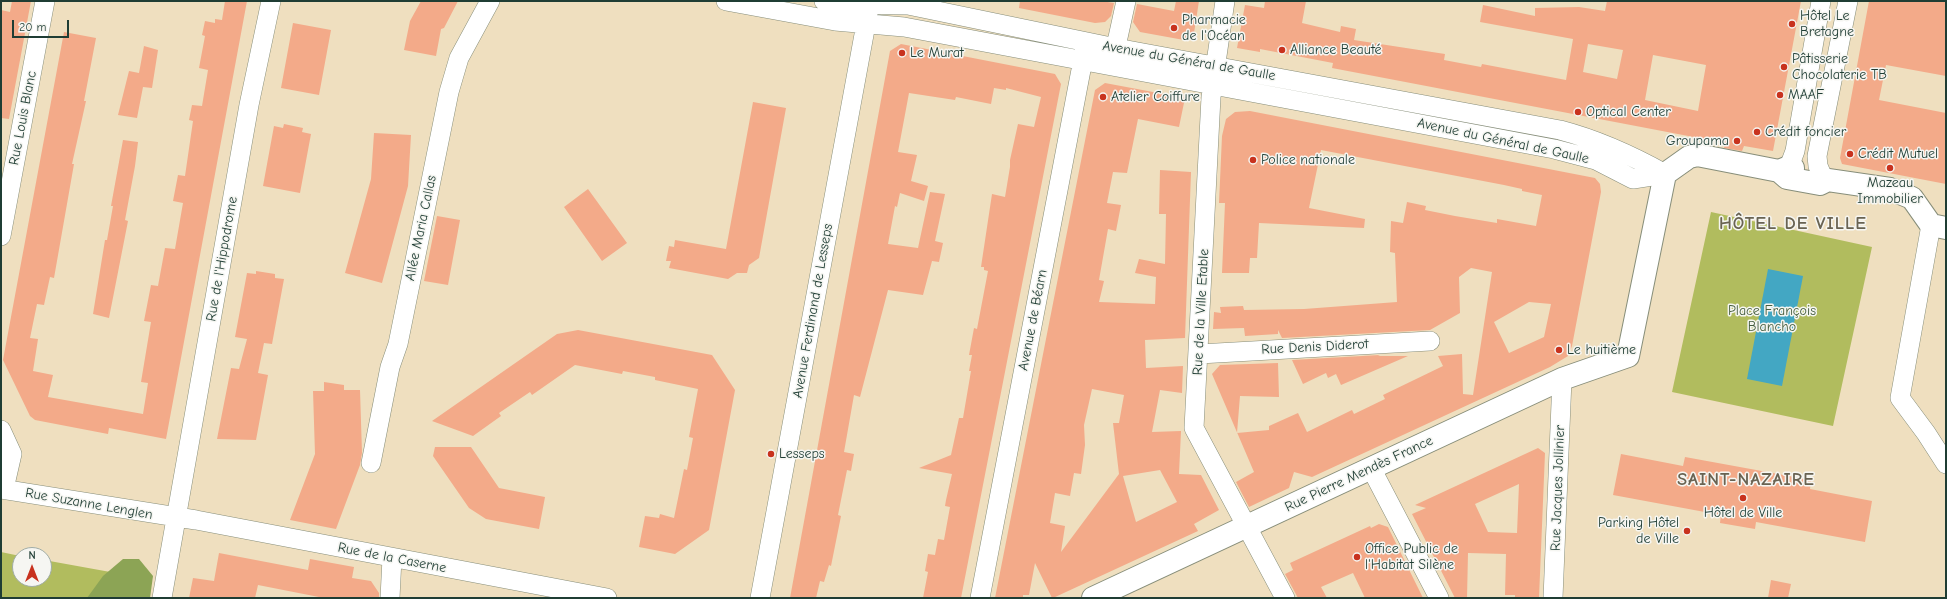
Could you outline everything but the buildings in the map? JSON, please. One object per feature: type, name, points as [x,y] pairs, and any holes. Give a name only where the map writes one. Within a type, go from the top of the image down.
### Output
[{"type":"main road","points":[[1665,174],[1689,157],[1697,155],[1719,160],[1784,169],[1787,178],[1820,184],[1825,177],[1890,189],[1912,198],[1941,224]]},
{"type":"main road","name":"Rue Pierre Mendès France","points":[[1106,595],[1247,526],[1562,379],[1628,356],[1665,174]]},
{"type":"street","name":"Rue Louis Blanc","points":[[1,236],[45,1]]},
{"type":"street","name":"Rue de l'Hippodrome","points":[[162,598],[249,105],[271,1]]},
{"type":"street","name":"Allée Maria Callas","points":[[371,463],[390,367],[398,344],[449,92],[459,58],[490,1]]},
{"type":"street","name":"Avenue du Général de Gaulle","points":[[726,1],[835,21],[866,25],[904,27],[1082,61],[1116,57],[1215,66],[1560,130],[1590,138],[1618,149],[1665,174]]},
{"type":"street","name":"Avenue du Général de Gaulle","points":[[824,1],[838,4],[871,3],[908,6],[1086,41],[1116,57],[1212,85],[1554,149],[1596,160],[1633,179],[1665,174]]},
{"type":"street","points":[[1116,57],[1126,1]]},
{"type":"street","name":"Rue de la Ville Etable","points":[[1225,1],[1212,85],[1194,428],[1284,598]]},
{"type":"street","points":[[1784,169],[1795,151],[1821,1]]},
{"type":"street","points":[[1825,177],[1818,166],[1817,156],[1848,1]]},
{"type":"street","name":"Avenue Ferdinand de Lesseps","points":[[760,598],[871,3]]},
{"type":"street","name":"Avenue de Béarn","points":[[980,598],[1086,41]]},
{"type":"street","points":[[1941,224],[1900,398],[1926,433],[1946,464]]},
{"type":"street","name":"Rue Denis Diderot","points":[[1199,354],[1430,341]]},
{"type":"street","name":"Rue Jacques Jollinier","points":[[1553,598],[1562,379]]},
{"type":"street","points":[[2,433],[12,454],[2,489]]},
{"type":"street","points":[[1372,468],[1439,598]]},
{"type":"street","name":"Rue Suzanne Lenglen","points":[[2,489],[177,518]]},
{"type":"street","name":"Rue de la Caserne","points":[[177,518],[607,598]]},
{"type":"street","points":[[390,598],[392,558]]},
{"type":"green space","name":"Place François Blancho","points":[[1711,212],[1872,247],[1833,426],[1672,392]]},
{"type":"green space","points":[[1,552],[12,554],[12,587],[52,587],[52,561],[149,579],[145,598],[1,598]]},
{"type":"green space","points":[[123,559],[139,559],[153,576],[150,598],[87,598],[103,576]]},
{"type":"water","points":[[1768,269],[1803,276],[1782,386],[1747,379]]},
{"type":"place","name":"Hôtel Le Bretagne","points":[[1792,24]]},
{"type":"place","name":"Pharmacie de l'Océan","points":[[1174,28]]},
{"type":"place","name":"Alliance Beauté","points":[[1282,50]]},
{"type":"place","name":"Le Murat","points":[[902,53]]},
{"type":"place","name":"Pâtisserie Chocolaterie TB","points":[[1784,67]]},
{"type":"place","name":"MAAF","points":[[1780,95]]},
{"type":"place","name":"Atelier Coiffure","points":[[1103,97]]},
{"type":"place","name":"Optical Center","points":[[1578,112]]},
{"type":"place","name":"Crédit foncier","points":[[1757,132]]},
{"type":"place","name":"Groupama","points":[[1737,141]]},
{"type":"place","name":"Crédit Mutuel","points":[[1850,154]]},
{"type":"place","name":"Police nationale","points":[[1253,160]]},
{"type":"place","name":"Mazeau Immobilier","points":[[1890,168]]},
{"type":"place","name":"Le huitième","points":[[1559,350]]},
{"type":"place","name":"Lesseps","points":[[771,454]]},
{"type":"place","name":"Hôtel de Ville","points":[[1743,498]]},
{"type":"place","name":"Parking Hôtel de Ville","points":[[1687,531]]},
{"type":"place","name":"Office Public de l'Habitat Silène","points":[[1357,557]]},
{"type":"district","name":"HÔTEL DE VILLE","points":[[1793,224]]},
{"type":"district","name":"SAINT-NAZAIRE","points":[[1746,480]]}]
